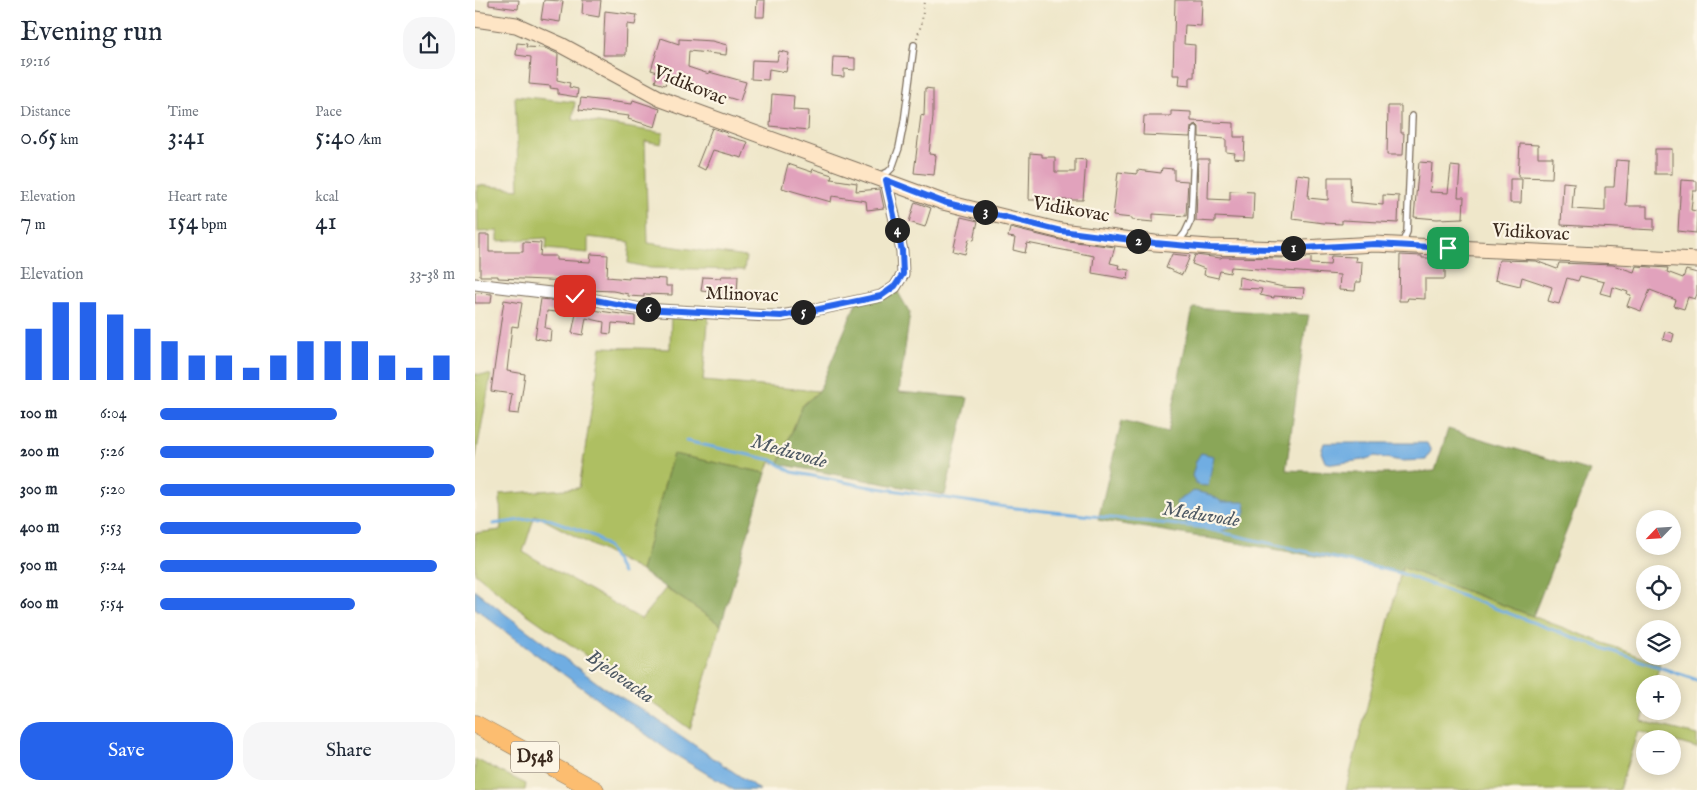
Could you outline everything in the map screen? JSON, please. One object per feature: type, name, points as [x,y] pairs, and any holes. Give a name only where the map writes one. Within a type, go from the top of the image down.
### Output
[{"type":"main road","name":"D548","points":[[475,724],[595,790]]},
{"type":"street","name":"Vidikovac","points":[[475,19],[516,26],[561,45],[661,99],[943,202],[1061,231],[1210,248],[1286,249],[1375,244],[1697,260]]},
{"type":"street","name":"Mlinovac","points":[[475,284],[575,296],[641,309],[768,316],[781,316],[810,311],[881,296],[895,286],[903,274],[902,251],[882,179]]},
{"type":"lane","points":[[882,179],[892,168],[899,148],[913,45]]},
{"type":"lane","points":[[1401,246],[1407,232],[1412,116]]},
{"type":"lane","points":[[1176,245],[1185,233],[1191,220],[1195,129]]},
{"type":"path","points":[[913,45],[922,22],[924,0]]},
{"type":"green space","points":[[515,96],[575,102],[573,119],[663,133],[661,144],[645,141],[648,243],[746,257],[744,270],[650,268],[628,263],[630,242],[588,237],[588,253],[546,249],[547,238],[498,241],[498,231],[478,232],[477,185],[519,189]]},
{"type":"green space","points":[[895,287],[910,313],[899,392],[968,398],[945,495],[779,464],[802,406],[819,391],[857,301]]},
{"type":"green space","points":[[1193,308],[1309,315],[1286,470],[1382,474],[1435,471],[1448,429],[1590,471],[1533,616],[1402,567],[1400,573],[1351,562],[1098,520],[1122,420],[1168,432]]},
{"type":"green space","points":[[671,310],[709,312],[703,381],[819,391],[802,406],[779,464],[770,462],[766,473],[673,454],[641,571],[535,515],[523,552],[641,619],[666,588],[721,625],[690,729],[510,602],[475,573],[475,533],[501,530],[500,494],[579,488],[601,347],[670,349]]},
{"type":"green space","points":[[475,374],[491,375],[475,461]]},
{"type":"green space","points":[[673,454],[766,473],[721,625],[641,571]]},
{"type":"green space","points":[[1402,567],[1636,655],[1636,665],[1660,665],[1657,675],[1636,675],[1636,720],[1677,730],[1636,730],[1636,737],[1619,790],[1346,790]]},
{"type":"green space","points":[[1681,731],[1697,735],[1697,748],[1681,743]]},
{"type":"green space","points":[[475,759],[526,784],[525,790],[475,790]]},
{"type":"water","points":[[1324,443],[1427,443],[1431,451],[1426,460],[1401,461],[1375,456],[1363,460],[1333,464],[1325,462],[1321,452]]},
{"type":"water","points":[[1201,453],[1214,456],[1208,486],[1197,485],[1192,476],[1196,461]]},
{"type":"water","points":[[1194,491],[1211,495],[1222,502],[1245,502],[1246,512],[1238,527],[1220,531],[1188,525],[1179,513],[1176,502]]},
{"type":"water","points":[[475,590],[603,687],[643,710],[760,790],[734,790],[669,751],[475,608]]},
{"type":"building","points":[[489,0],[519,0],[518,9],[489,5]]},
{"type":"building","points":[[544,0],[563,1],[560,22],[541,19]]},
{"type":"building","points":[[583,0],[601,0],[599,17],[582,14]]},
{"type":"building","points":[[757,0],[765,0],[764,17],[756,17]]},
{"type":"building","points":[[1175,0],[1202,0],[1201,26],[1185,25],[1184,44],[1195,45],[1194,77],[1190,77],[1190,86],[1179,85],[1180,75],[1173,75]]},
{"type":"building","points":[[605,11],[637,15],[635,25],[627,24],[626,55],[603,55]]},
{"type":"building","points":[[661,38],[679,44],[679,39],[712,41],[727,45],[726,55],[689,51],[688,67],[709,74],[709,72],[746,82],[740,101],[667,79],[665,85],[655,82],[658,72],[651,70]]},
{"type":"building","points":[[517,43],[527,44],[526,47],[545,48],[558,54],[557,80],[570,83],[569,87],[578,89],[577,97],[558,94],[558,89],[550,88],[551,86],[529,84],[531,57],[516,55]]},
{"type":"building","points":[[779,51],[789,53],[786,72],[769,69],[768,80],[751,79],[752,60],[777,61]]},
{"type":"building","points":[[833,57],[855,58],[855,70],[844,69],[844,77],[832,76]]},
{"type":"building","points":[[925,88],[933,89],[933,117],[929,154],[936,155],[934,175],[914,173],[921,115],[924,116]]},
{"type":"building","points":[[772,94],[794,96],[793,110],[809,111],[808,130],[770,126]]},
{"type":"building","points":[[581,98],[632,104],[633,100],[660,109],[655,127],[628,119],[629,116],[579,110]]},
{"type":"building","points":[[1388,106],[1401,106],[1401,133],[1404,133],[1403,155],[1387,155]]},
{"type":"building","points":[[1171,111],[1191,112],[1191,121],[1234,123],[1234,137],[1245,137],[1244,159],[1234,158],[1235,153],[1226,152],[1226,139],[1199,137],[1199,127],[1196,124],[1191,127],[1190,137],[1143,135],[1144,116],[1171,116]]},
{"type":"building","points":[[712,128],[727,133],[726,136],[748,142],[742,158],[713,150],[705,170],[697,166]]},
{"type":"building","points":[[1520,144],[1538,145],[1538,157],[1553,157],[1552,178],[1518,177]]},
{"type":"building","points":[[1655,149],[1672,149],[1672,174],[1655,174]]},
{"type":"building","points":[[1030,153],[1042,154],[1042,157],[1055,157],[1055,172],[1075,172],[1075,159],[1086,160],[1083,200],[1029,200]]},
{"type":"building","points":[[1198,159],[1209,159],[1208,199],[1230,200],[1230,191],[1254,192],[1253,219],[1215,217],[1215,222],[1196,221]]},
{"type":"building","points":[[1616,160],[1629,161],[1626,206],[1647,206],[1647,218],[1654,218],[1654,230],[1561,225],[1563,182],[1574,183],[1572,209],[1605,211],[1605,187],[1614,187]]},
{"type":"building","points":[[1419,162],[1432,163],[1430,192],[1448,193],[1451,166],[1460,167],[1458,197],[1464,197],[1463,218],[1437,219],[1414,217]]},
{"type":"building","points":[[788,164],[812,172],[813,169],[832,175],[831,179],[857,183],[856,191],[880,189],[884,208],[867,210],[866,201],[832,196],[831,202],[782,188]]},
{"type":"building","points":[[1162,168],[1174,169],[1174,180],[1188,181],[1186,216],[1153,214],[1153,222],[1113,216],[1118,172],[1137,174],[1137,170],[1161,173]]},
{"type":"building","points":[[1297,174],[1310,176],[1308,198],[1328,200],[1328,177],[1350,177],[1351,202],[1383,205],[1383,195],[1399,196],[1398,223],[1342,220],[1342,224],[1292,219]]},
{"type":"building","points":[[1510,179],[1522,179],[1521,203],[1510,203]]},
{"type":"building","points":[[1681,180],[1697,181],[1697,191],[1693,191],[1691,210],[1697,211],[1696,233],[1678,231]]},
{"type":"building","points":[[915,202],[931,208],[925,227],[909,222]]},
{"type":"building","points":[[961,217],[978,221],[974,240],[969,239],[965,254],[953,251]]},
{"type":"building","points":[[1010,228],[1060,240],[1115,247],[1110,263],[1119,265],[1118,268],[1129,270],[1128,279],[1092,273],[1094,256],[1027,243],[1025,253],[1013,250],[1015,238],[1008,237]]},
{"type":"building","points":[[480,235],[489,235],[489,252],[523,252],[523,242],[541,243],[540,256],[556,256],[556,260],[590,262],[591,254],[608,255],[607,277],[666,279],[666,286],[672,286],[672,295],[644,294],[644,297],[628,296],[628,294],[613,291],[590,290],[590,286],[570,284],[570,281],[480,276]]},
{"type":"building","points":[[1172,254],[1190,256],[1182,275],[1166,268]]},
{"type":"building","points":[[1195,255],[1221,258],[1311,257],[1311,264],[1330,265],[1331,256],[1356,257],[1355,261],[1362,262],[1361,282],[1356,282],[1355,291],[1339,290],[1340,275],[1231,267],[1230,273],[1220,271],[1218,278],[1204,275],[1205,269],[1192,264]]},
{"type":"building","points":[[1400,255],[1422,256],[1422,258],[1445,258],[1445,279],[1425,279],[1425,299],[1408,298],[1407,301],[1399,301]]},
{"type":"building","points":[[1499,260],[1536,261],[1557,269],[1559,263],[1613,265],[1634,272],[1636,266],[1668,268],[1667,272],[1683,278],[1686,270],[1697,273],[1697,294],[1695,299],[1688,297],[1684,309],[1674,306],[1676,300],[1650,290],[1641,311],[1627,306],[1631,295],[1627,294],[1628,292],[1613,287],[1611,296],[1600,293],[1604,282],[1580,276],[1578,281],[1567,278],[1559,304],[1548,301],[1552,287],[1522,277],[1520,286],[1495,280]]},
{"type":"building","points":[[721,276],[738,276],[737,297],[720,296],[720,293],[701,291],[703,277],[721,278]]},
{"type":"building","points":[[1239,277],[1283,287],[1304,288],[1303,298],[1274,296],[1274,298],[1260,295],[1262,289],[1238,288]]},
{"type":"building","points":[[475,293],[492,294],[491,303],[475,303]]},
{"type":"building","points":[[541,299],[558,301],[556,312],[547,311],[545,328],[551,329],[550,341],[535,338]]},
{"type":"building","points":[[504,300],[522,303],[518,327],[512,326],[507,371],[525,374],[519,414],[509,413],[512,394],[491,391]]},
{"type":"building","points":[[578,304],[594,308],[593,310],[635,316],[635,325],[612,323],[611,334],[603,333],[604,322],[586,318],[583,335],[572,333]]},
{"type":"building","points":[[1665,331],[1674,334],[1672,342],[1663,339]]},
{"type":"waterway","name":"Međuvode","points":[[686,441],[772,460],[792,472],[865,486],[1006,507],[1198,527],[1400,573],[1583,641],[1697,680]]},
{"type":"waterway","points":[[493,524],[543,517],[585,532],[596,537],[608,547],[622,573]]},
{"type":"route","points":[[575,296],[641,309],[781,316],[881,296],[895,286],[903,274],[902,251],[886,180],[943,202],[1061,231],[1155,243],[1210,248],[1286,249],[1375,244],[1448,248]]},
{"type":"water label","name":"Bjelovacka","points":[[620,677]]}]
